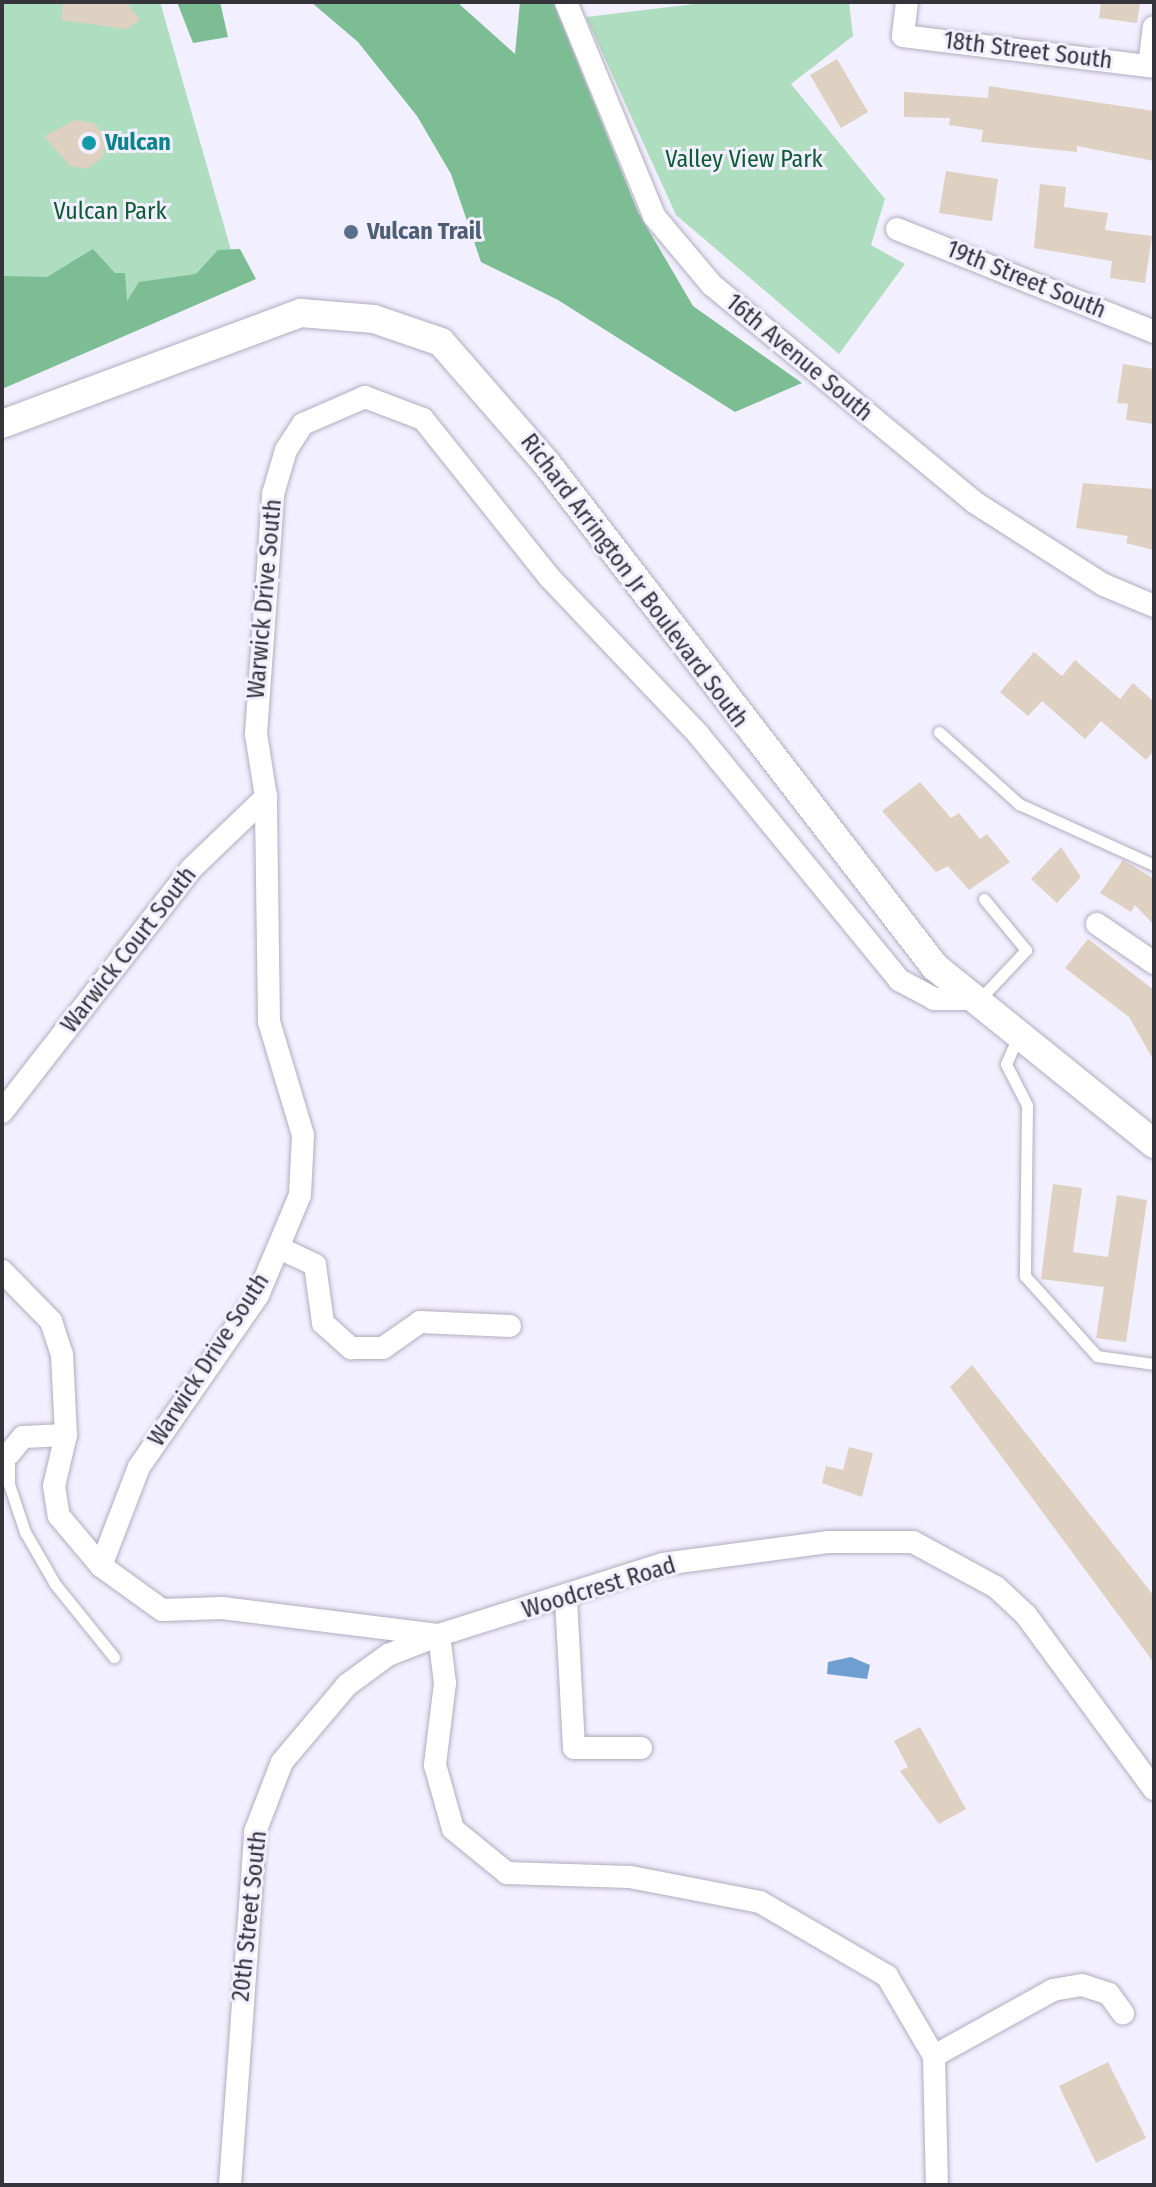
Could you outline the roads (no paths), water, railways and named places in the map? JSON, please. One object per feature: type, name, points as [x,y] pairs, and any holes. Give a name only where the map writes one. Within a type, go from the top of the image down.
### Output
[{"type":"street","name":"16th Avenue South","points":[[566,2],[654,216],[712,285],[974,502],[1104,585],[1154,606]]},
{"type":"street","name":"18th Street South","points":[[907,2],[903,36],[1151,67]]},
{"type":"street","points":[[1151,67],[1154,27]]},
{"type":"street","name":"19th Street South","points":[[897,229],[1154,332]]},
{"type":"street","name":"Richard Arrington Jr Boulevard South","points":[[2,424],[301,313],[374,319],[441,342],[547,464],[898,925],[971,1002],[1154,1144]]},
{"type":"street","name":"Warwick Drive South","points":[[101,1566],[139,1467],[258,1295],[300,1195],[303,1135],[269,1022],[266,797],[256,667],[273,494],[286,450],[303,424],[332,407],[365,397],[399,406],[423,419],[550,578],[698,734],[899,980],[934,999],[971,1002]]},
{"type":"street","name":"Warwick Court South","points":[[2,1112],[192,868],[266,797]]},
{"type":"street","points":[[1097,924],[1154,963]]},
{"type":"street","points":[[279,1248],[315,1265],[323,1323],[351,1348],[383,1348],[420,1322],[510,1326]]},
{"type":"street","points":[[2,1271],[51,1321],[62,1354],[66,1435],[23,1437],[9,1454]]},
{"type":"street","name":"Woodcrest Road","points":[[66,1435],[55,1465],[59,1516],[101,1566],[136,1595],[182,1614],[222,1608],[439,1635],[566,1599],[663,1564],[828,1542],[913,1542],[996,1587],[1026,1615],[1154,1789]]},
{"type":"street","points":[[566,1599],[574,1748],[641,1748]]},
{"type":"street","points":[[439,1635],[445,1683],[435,1765],[453,1829],[476,1854],[507,1873],[630,1877],[760,1902],[887,1976],[934,2056],[937,2185]]},
{"type":"street","name":"20th Street South","points":[[230,2185],[255,1832],[282,1762],[312,1718],[388,1655],[439,1635]]},
{"type":"street","points":[[934,2056],[1053,1990],[1095,1989],[1123,2013]]},
{"type":"lane","points":[[939,732],[1019,804],[1154,865]]},
{"type":"lane","points":[[971,1002],[1026,950],[984,899]]},
{"type":"lane","points":[[1017,1039],[1006,1064],[1027,1105],[1025,1276],[1097,1356],[1154,1364]]},
{"type":"lane","points":[[9,1454],[9,1484],[25,1532],[63,1596],[114,1657]]},
{"type":"water","points":[[851,1657],[870,1665],[867,1679],[827,1674],[828,1662]]},
{"type":"place","name":"Vulcan","points":[[89,143]]},
{"type":"place","name":"Vulcan Trail","points":[[351,232]]},
{"type":"park label","name":"Valley View Park","points":[[744,160]]},
{"type":"park label","name":"Vulcan Park","points":[[110,212]]}]
